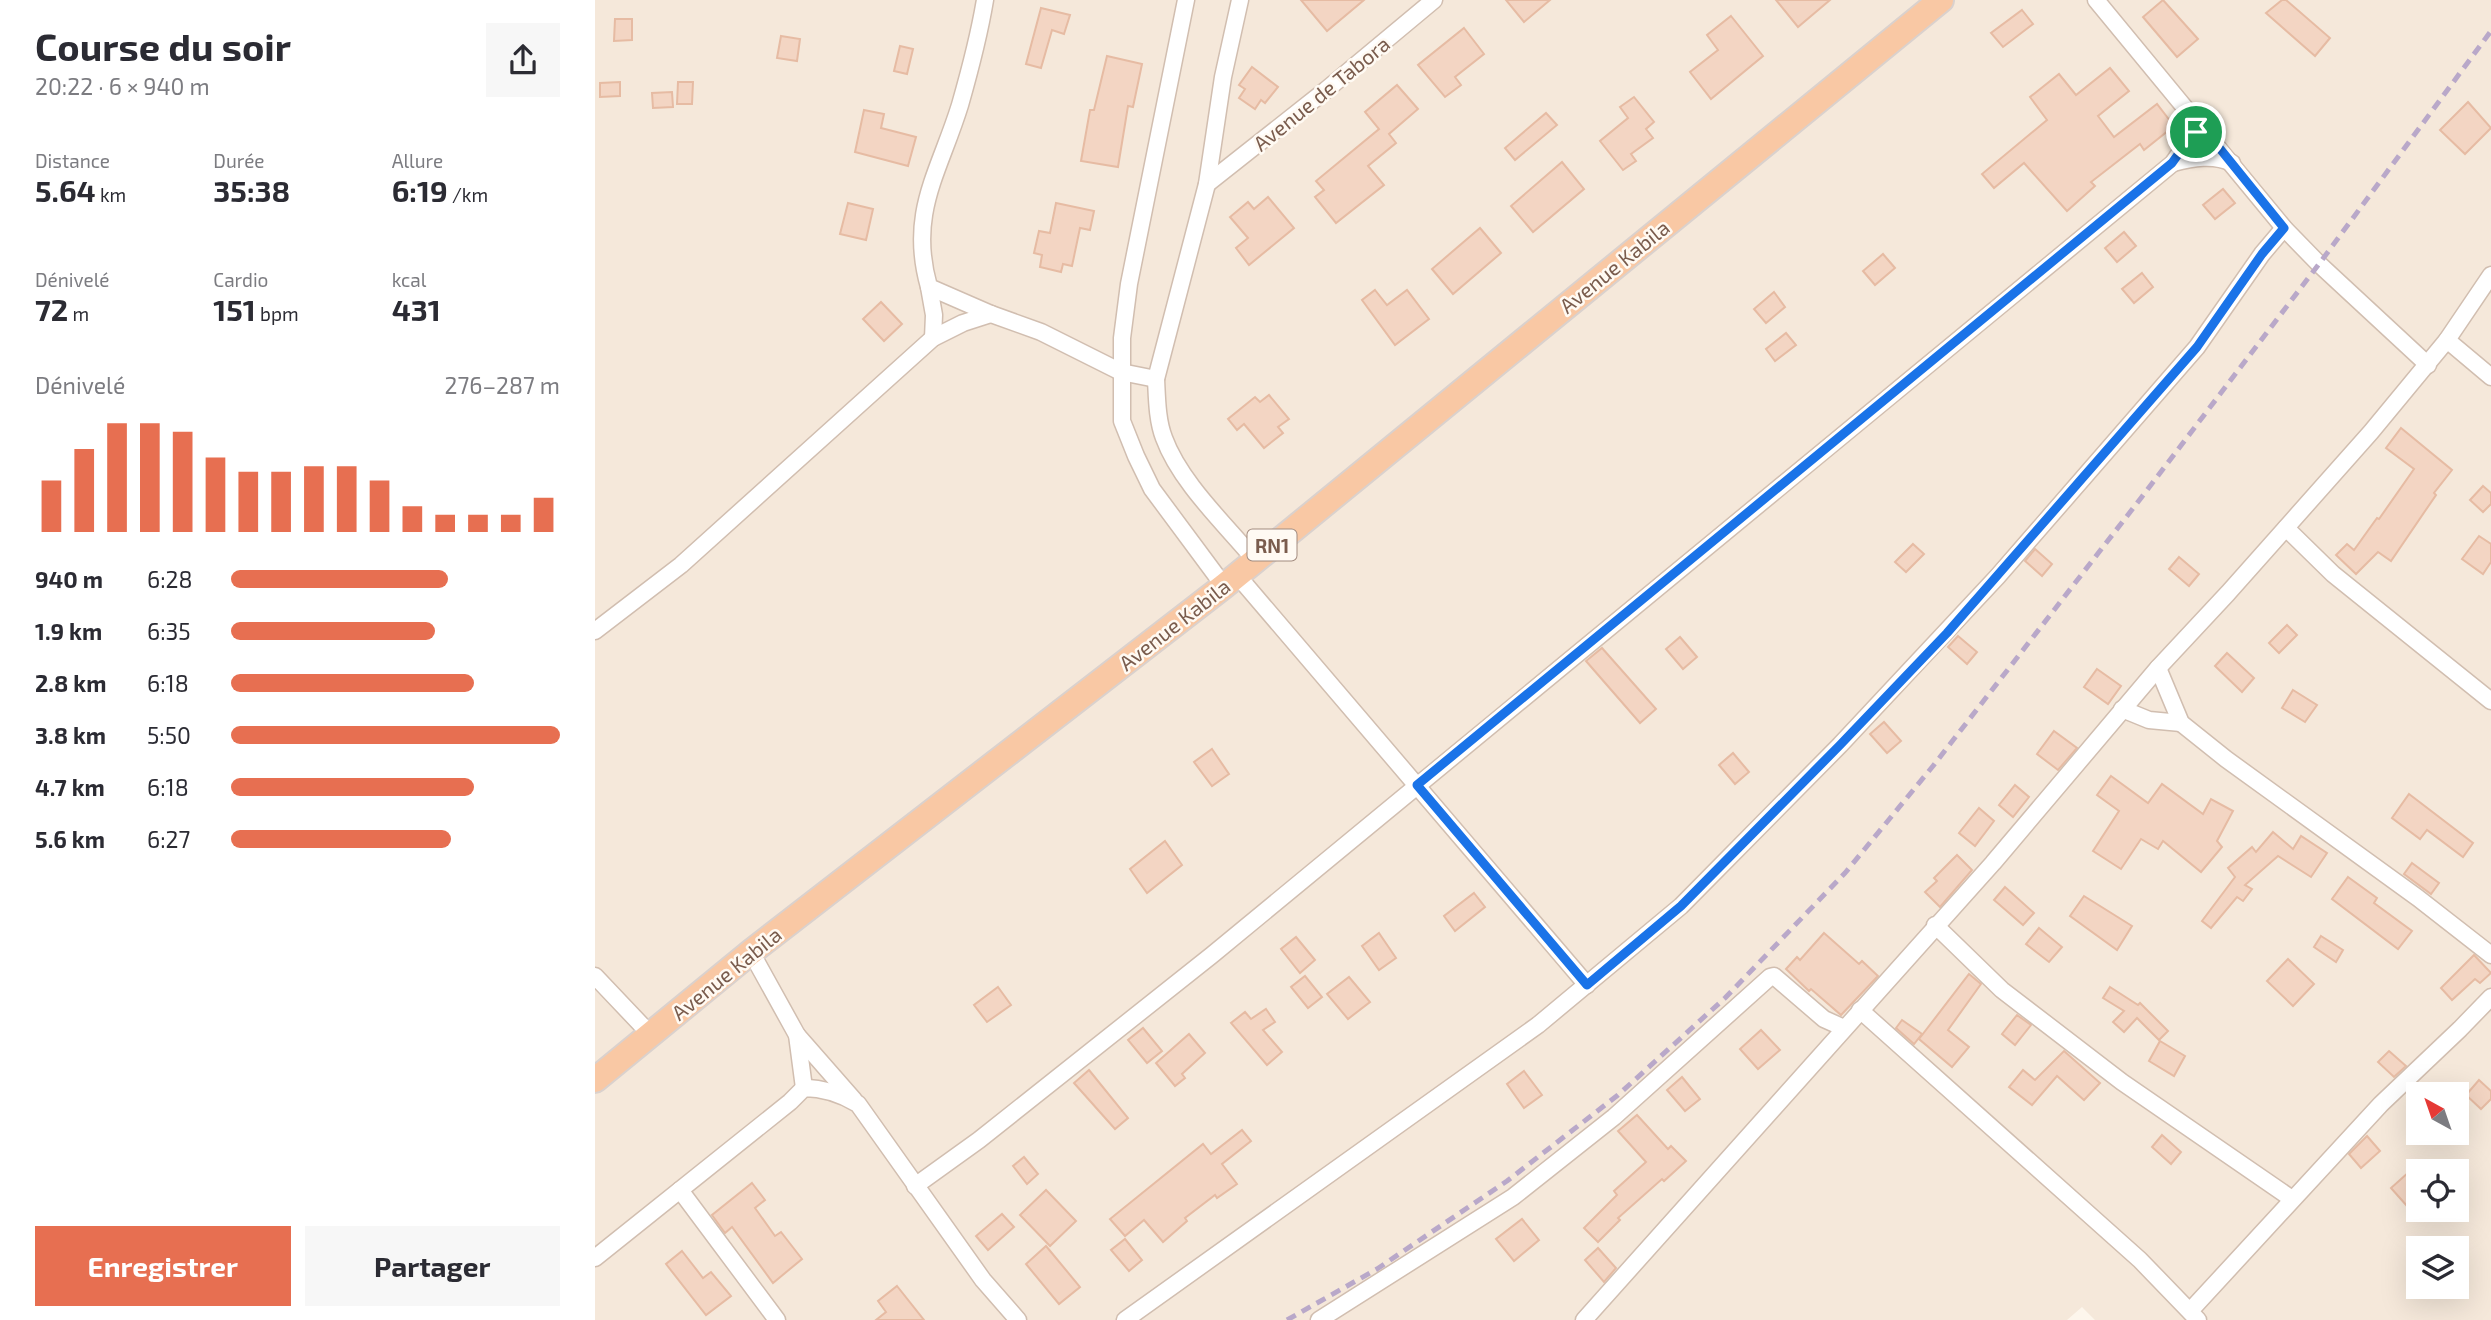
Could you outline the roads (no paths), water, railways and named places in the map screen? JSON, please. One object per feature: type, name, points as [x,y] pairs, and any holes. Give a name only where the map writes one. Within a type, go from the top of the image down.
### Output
[{"type":"highway","name":"Avenue Kabila","points":[[595,1080],[751,952],[1238,573],[1941,0]]},
{"type":"street","points":[[933,338],[934,315],[922,265],[921,242],[925,204],[978,46],[985,0]]},
{"type":"street","points":[[1186,0],[1129,284],[1122,338],[1122,421],[1136,456],[1152,489],[1238,573],[1587,985]]},
{"type":"street","points":[[1238,573],[1164,438],[1156,379],[1207,184],[1223,77],[1240,0]]},
{"type":"street","name":"Avenue de Tabora","points":[[1207,184],[1434,0]]},
{"type":"street","points":[[2096,0],[2284,228],[2428,365]]},
{"type":"street","points":[[915,1186],[979,1140],[1212,955],[2172,163],[2200,124]]},
{"type":"street","points":[[2172,163],[2197,158],[2223,159],[2232,163]]},
{"type":"street","points":[[1125,1320],[1427,1102],[1504,1050],[1681,906],[1947,633],[2197,347],[2284,228]]},
{"type":"street","points":[[1584,1320],[1993,863],[2122,709],[2286,528],[2428,365],[2491,275]]},
{"type":"street","points":[[929,287],[1082,351],[1121,372],[1156,379]]},
{"type":"street","points":[[595,631],[681,565],[933,338],[963,323],[991,314]]},
{"type":"street","points":[[2448,340],[2491,377]]},
{"type":"street","points":[[2286,528],[2333,574],[2491,701]]},
{"type":"street","points":[[2158,668],[2181,723],[2225,759],[2418,898],[2491,955]]},
{"type":"street","points":[[2122,709],[2149,720],[2181,723]]},
{"type":"street","points":[[1935,925],[2002,990],[2122,1082],[2292,1199]]},
{"type":"street","points":[[751,952],[797,1035],[858,1104],[983,1280],[1018,1320]]},
{"type":"street","points":[[595,976],[650,1034]]},
{"type":"street","points":[[1319,1320],[1513,1198],[1614,1117],[1770,977],[1775,976],[1824,1019],[1844,1028]]},
{"type":"street","points":[[1860,1010],[2140,1260],[2194,1315],[2292,1199],[2381,1104],[2491,997]]},
{"type":"street","points":[[797,1035],[804,1088]]},
{"type":"street","points":[[595,1258],[804,1088],[828,1090],[858,1104]]},
{"type":"street","points":[[680,1190],[777,1320]]},
{"type":"railway","points":[[1287,1320],[1377,1269],[1507,1181],[1618,1095],[1725,998],[1845,873],[1933,766],[2141,498],[2319,264],[2491,31]]}]
